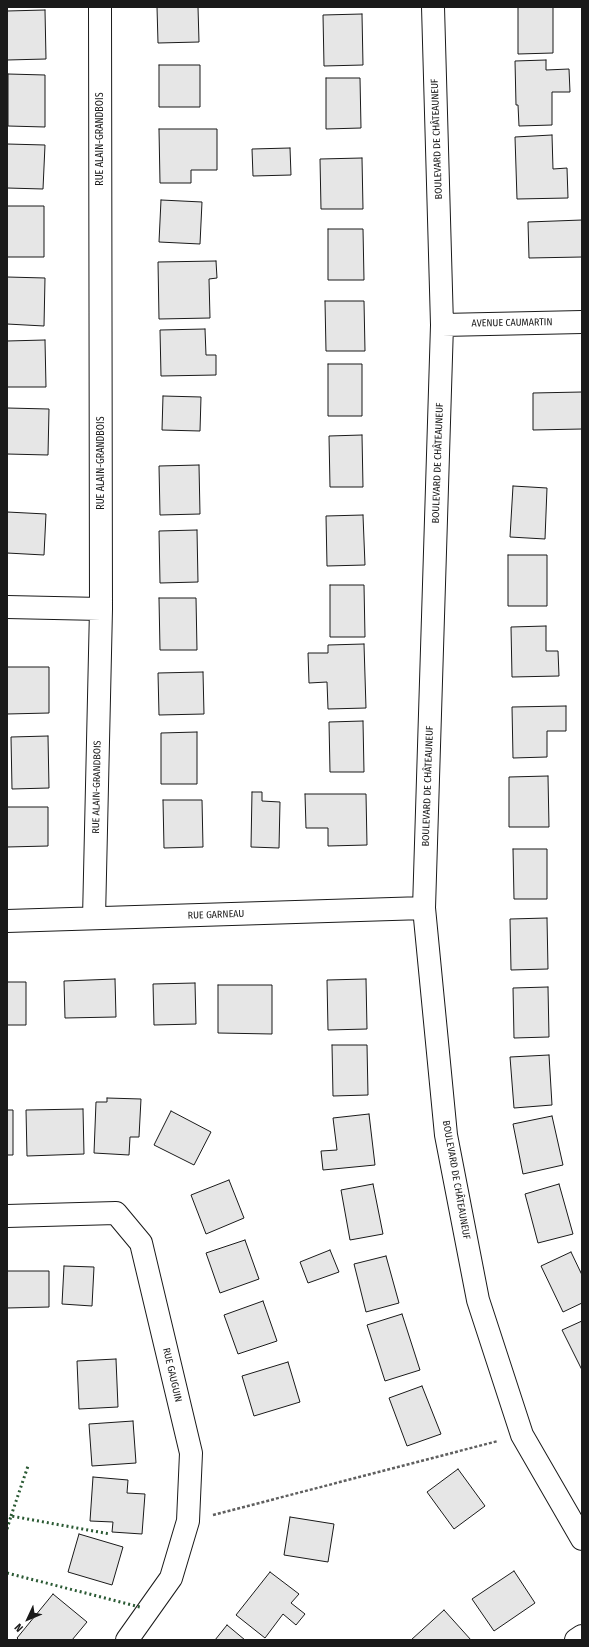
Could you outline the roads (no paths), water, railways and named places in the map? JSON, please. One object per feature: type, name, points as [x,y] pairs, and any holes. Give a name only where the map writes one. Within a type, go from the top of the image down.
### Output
[{"type":"street","name":"RUE ALAIN-GRANDBOIS","points":[[94,918],[101,609],[100,7]]},
{"type":"street","name":"BOULEVARD DE CHÂTEAUNEUF","points":[[433,7],[442,325],[424,908],[446,1136],[478,1300],[522,1435],[582,1539]]},
{"type":"street","name":"AVENUE CAUMARTIN","points":[[442,325],[582,322]]},
{"type":"street","points":[[7,607],[101,609]]},
{"type":"street","name":"RUE GARNEAU","points":[[7,921],[424,908]]},
{"type":"street","name":"RUE GAUGUIN","points":[[7,1216],[116,1213],[141,1243],[191,1453],[188,1521],[170,1578],[127,1640]]},
{"type":"street","points":[[576,1640],[582,1636]]}]
